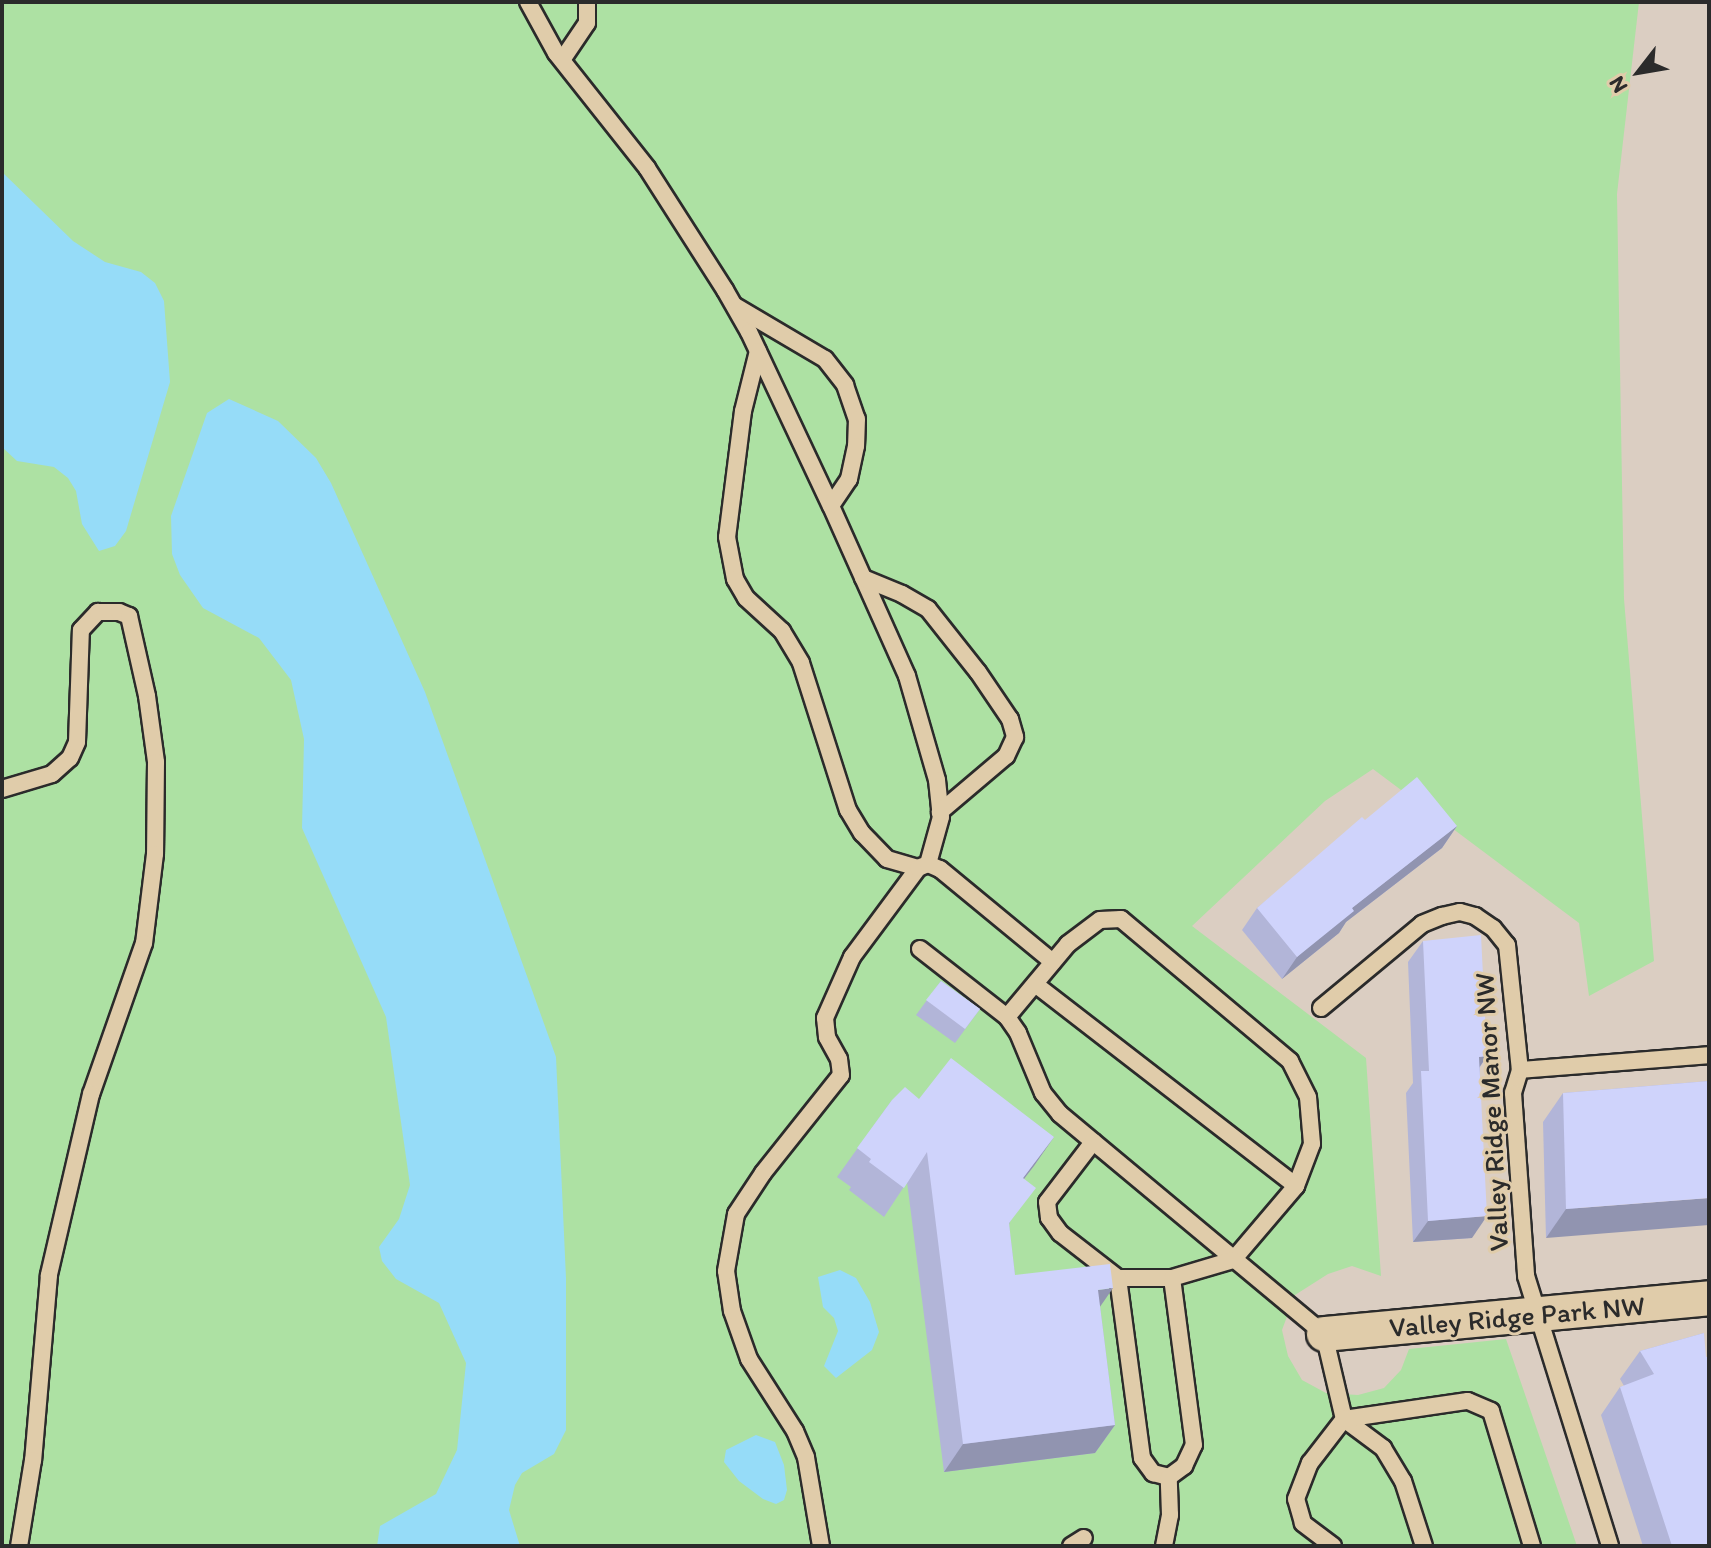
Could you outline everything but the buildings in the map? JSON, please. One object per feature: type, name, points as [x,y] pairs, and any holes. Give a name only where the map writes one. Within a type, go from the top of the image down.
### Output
[{"type":"street","name":"Valley Ridge Park NW","points":[[1324,1334],[1709,1298]]},
{"type":"lane","points":[[528,2],[562,60],[647,168],[733,304],[758,351],[907,676],[937,780],[940,812],[923,866],[852,957],[825,1018],[827,1037],[839,1059],[841,1075],[763,1173],[736,1214],[729,1240],[726,1271],[732,1311],[749,1359],[795,1431],[806,1457],[821,1546]]},
{"type":"lane","points":[[562,60],[587,23],[587,2]]},
{"type":"lane","points":[[733,304],[816,352],[845,385],[857,419],[856,446],[849,479],[831,506]]},
{"type":"lane","points":[[758,351],[743,411],[727,537],[735,579],[746,598],[782,631],[801,663],[848,810],[862,833],[887,859],[940,869],[1053,962]]},
{"type":"lane","points":[[863,578],[928,609],[978,672],[1010,719],[1015,737],[1006,756],[940,812]]},
{"type":"lane","points":[[2,789],[52,774],[70,758],[77,742],[81,630],[98,612],[119,612],[129,616],[147,696],[156,762],[155,854],[144,943],[91,1094],[49,1275],[33,1460],[19,1546]]},
{"type":"lane","name":"Valley Ridge Manor NW","points":[[1321,1008],[1422,924],[1460,912],[1475,916],[1493,928],[1507,945],[1520,1070],[1513,1093],[1526,1276],[1610,1546]]},
{"type":"lane","points":[[1007,1017],[1068,944],[1100,920],[1121,919],[1290,1061],[1308,1097],[1312,1144],[1296,1186],[1233,1260],[1172,1278],[1118,1278],[1060,1233],[1049,1218],[1047,1202],[1093,1142]]},
{"type":"lane","points":[[920,949],[1007,1017],[1018,1033],[1043,1093],[1060,1114],[1324,1334],[1344,1419],[1383,1448],[1403,1481],[1424,1546]]},
{"type":"lane","points":[[1035,984],[1296,1186]]},
{"type":"lane","points":[[1520,1070],[1709,1055]]},
{"type":"lane","points":[[1118,1278],[1142,1458],[1153,1473],[1169,1477]]},
{"type":"lane","points":[[1169,1477],[1184,1466],[1194,1445],[1172,1278]]},
{"type":"lane","points":[[1333,1546],[1303,1523],[1296,1499],[1310,1463],[1344,1419],[1468,1401],[1491,1411],[1532,1546]]},
{"type":"lane","points":[[1164,1546],[1170,1515],[1169,1477]]},
{"type":"green space","points":[[2,2],[1639,2],[1617,194],[1624,599],[1654,961],[1589,996],[1579,923],[1373,769],[1325,801],[1192,926],[1366,1058],[1381,1276],[1352,1266],[1328,1274],[1295,1295],[1282,1330],[1288,1356],[1302,1380],[1326,1393],[1358,1395],[1384,1388],[1401,1370],[1409,1349],[1506,1339],[1577,1546],[2,1546]]},
{"type":"water","points":[[2,172],[73,241],[105,262],[141,272],[155,283],[164,301],[170,382],[126,531],[115,546],[99,551],[82,524],[76,491],[68,478],[54,467],[17,461],[2,447]]},
{"type":"water","points":[[229,399],[278,421],[316,458],[331,483],[425,692],[556,1057],[566,1278],[566,1430],[554,1454],[522,1473],[515,1485],[509,1510],[520,1546],[377,1546],[380,1526],[436,1494],[457,1450],[466,1363],[439,1303],[396,1279],[382,1261],[379,1247],[399,1219],[410,1185],[386,1017],[302,828],[304,739],[291,680],[259,638],[203,608],[180,575],[172,554],[171,516],[207,413]]},
{"type":"water","points":[[840,1270],[856,1278],[870,1302],[879,1332],[872,1350],[836,1378],[824,1366],[838,1331],[834,1318],[823,1307],[818,1277]]},
{"type":"water","points":[[756,1435],[775,1442],[784,1465],[787,1490],[784,1500],[776,1504],[763,1499],[739,1481],[724,1462],[726,1450]]}]
